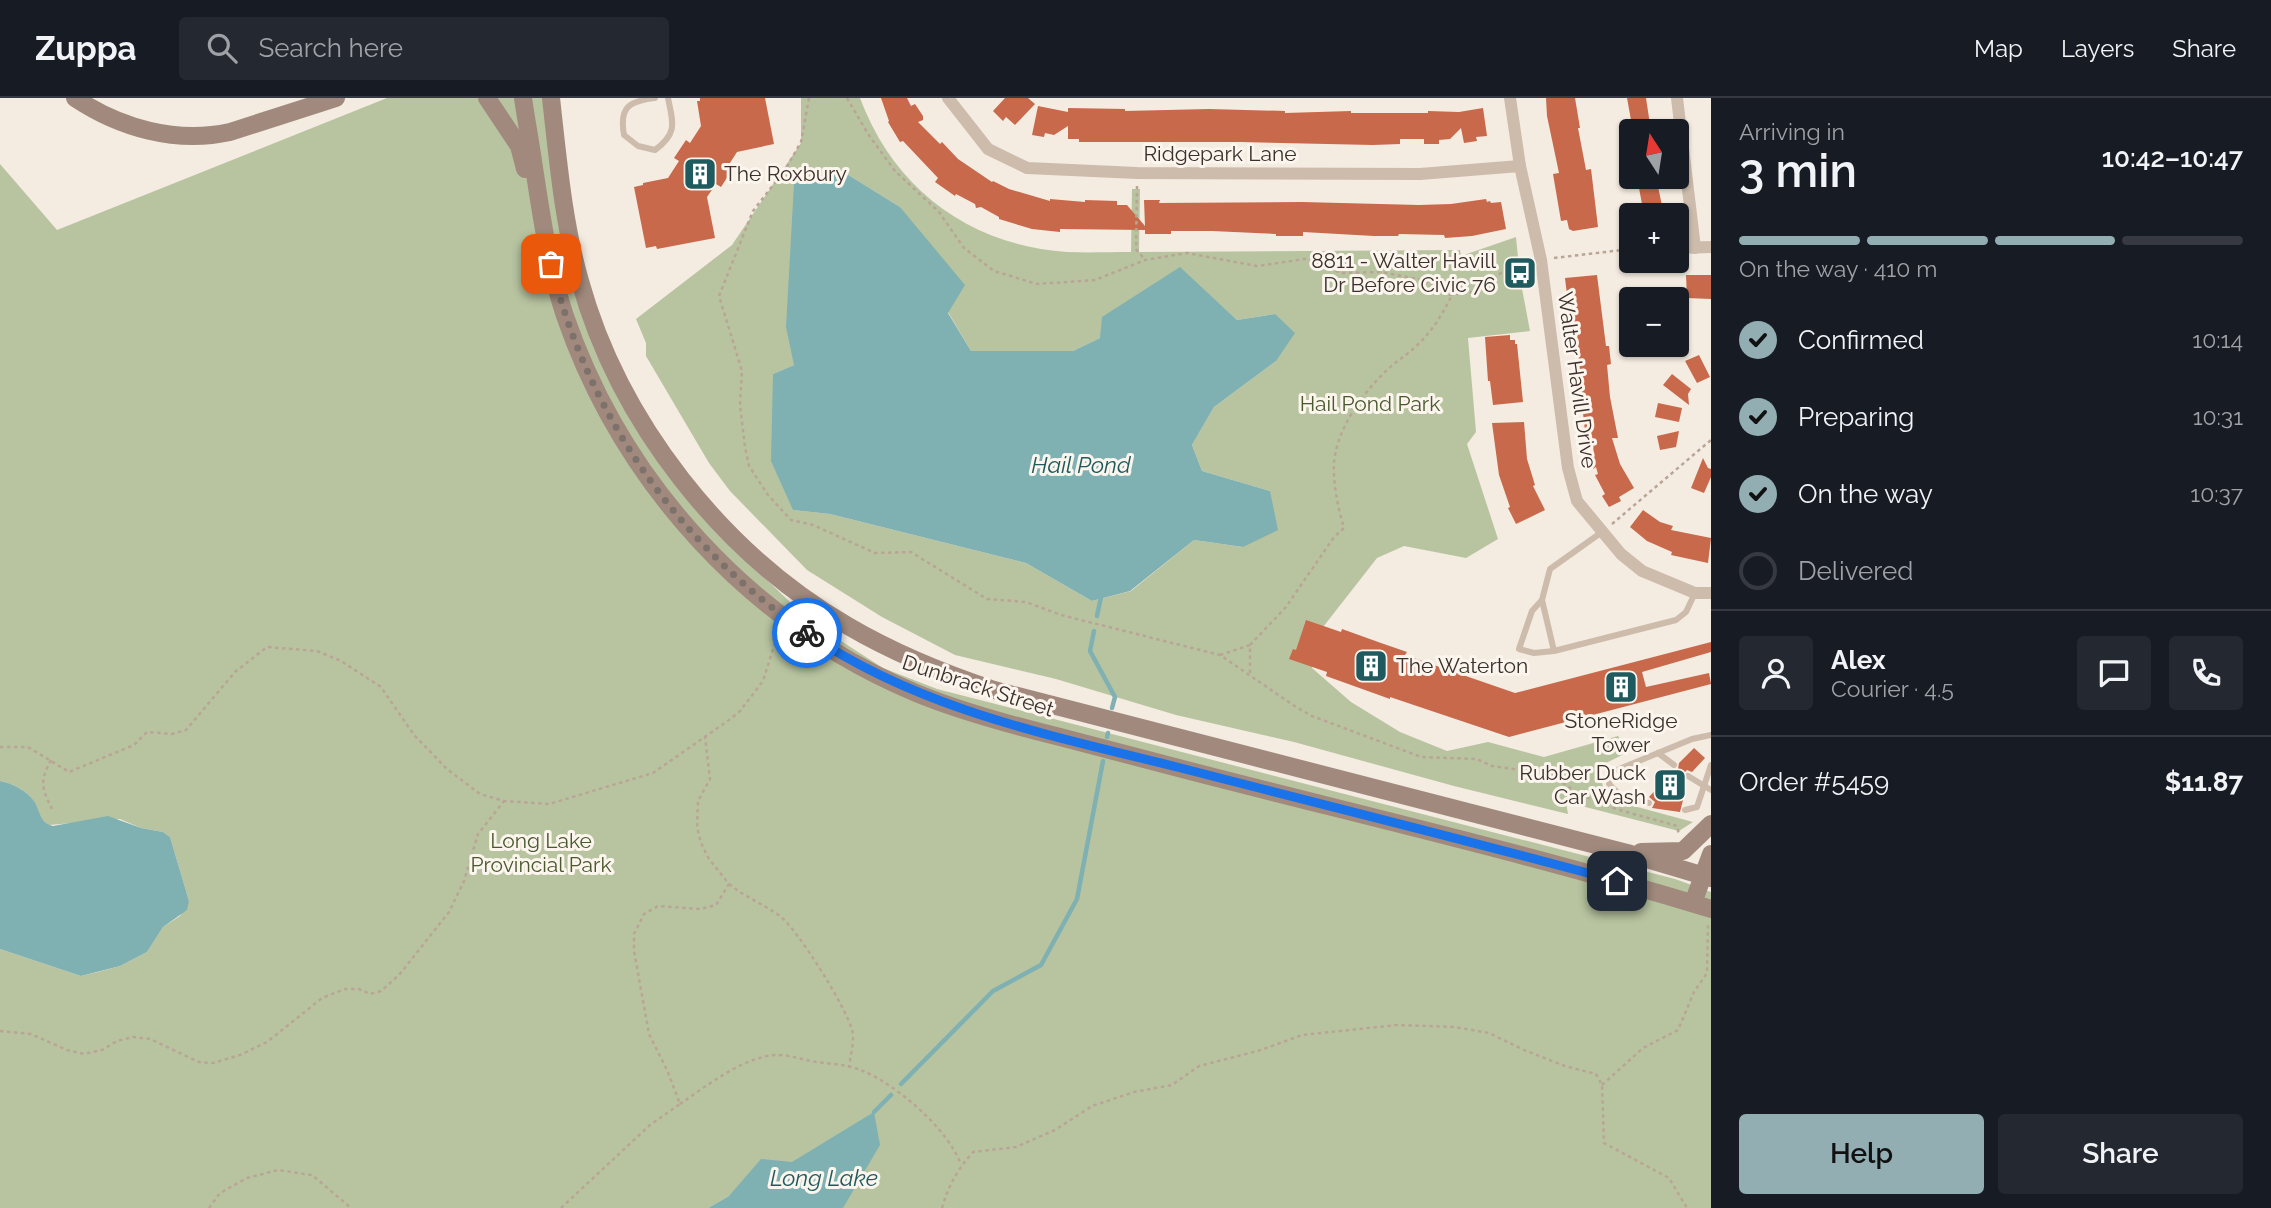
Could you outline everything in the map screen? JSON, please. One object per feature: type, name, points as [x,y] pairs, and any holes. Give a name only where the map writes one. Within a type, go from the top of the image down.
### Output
[{"type":"main road","points":[[75,98],[104,115],[135,127],[191,136],[230,132],[336,98]]},
{"type":"main road","points":[[487,98],[519,146],[522,164],[539,205]]},
{"type":"main road","name":"Dunbrack Street","points":[[523,98],[539,205],[564,313],[583,362],[618,432],[662,497],[696,538],[733,575],[783,616],[830,649],[919,694],[974,713],[1120,753],[1473,842],[1693,903],[1709,916]]},
{"type":"main road","name":"Dunbrack Street","points":[[551,98],[563,206],[581,285],[609,360],[626,394],[670,464],[721,526],[780,580],[847,626],[918,663],[994,690],[1627,853],[1706,876]]},
{"type":"main road","points":[[557,142],[560,98]]},
{"type":"main road","points":[[1627,853],[1683,851],[1711,824]]},
{"type":"main road","points":[[1693,903],[1706,876],[1711,854]]},
{"type":"street","name":"Ridgepark Lane","points":[[948,98],[988,149],[1027,168],[1137,173],[1420,174],[1521,166]]},
{"type":"street","name":"Walter Havill Drive","points":[[1510,98],[1541,260],[1568,468],[1577,501],[1622,554],[1642,571],[1695,593],[1711,593]]},
{"type":"street","points":[[1677,98],[1695,248]]},
{"type":"street","points":[[1689,248],[1711,247]]},
{"type":"lane","points":[[655,98],[638,100],[628,105],[622,120],[624,135],[638,146],[655,150],[668,141],[674,125],[668,98]]},
{"type":"lane","points":[[1554,651],[1542,600],[1550,569],[1602,532]]},
{"type":"lane","points":[[1542,600],[1532,611],[1519,649],[1534,653],[1554,651],[1676,620],[1686,612],[1695,593]]},
{"type":"lane","points":[[1648,803],[1621,796],[1609,784],[1612,772],[1692,739],[1709,738]]},
{"type":"lane","points":[[1658,753],[1674,765]]},
{"type":"lane","points":[[1685,810],[1698,807],[1708,788],[1711,765]]},
{"type":"lane","points":[[1688,776],[1708,788]]},
{"type":"path","points":[[809,98],[801,142],[785,170],[753,211],[719,296],[742,371],[740,404],[749,466],[768,495],[791,520],[813,525],[875,553],[911,552],[987,599],[1026,602],[1061,615],[1220,655],[1312,716],[1421,757],[1477,759],[1492,766],[1533,772],[1550,771],[1576,792],[1677,826],[1683,851]]},
{"type":"path","points":[[847,98],[868,134],[895,171],[939,212],[964,248],[994,271],[1037,284],[1095,280],[1145,260],[1187,253],[1257,266],[1304,259],[1341,273],[1381,272],[1423,280],[1447,295],[1475,292],[1501,273],[1541,260],[1619,250]]},
{"type":"path","points":[[1137,173],[1136,249],[1145,260]]},
{"type":"path","points":[[1220,655],[1250,645],[1286,607],[1334,537],[1344,528],[1339,513],[1334,465],[1337,447],[1356,404],[1386,371],[1413,349],[1438,323],[1452,294]]},
{"type":"path","points":[[1602,532],[1711,440]]},
{"type":"path","points":[[0,747],[28,747],[69,772],[134,745],[147,732],[172,734],[186,730],[235,672],[267,647],[317,651],[341,661],[381,687],[414,735],[447,769],[480,794],[504,801],[549,804],[653,773],[740,711],[763,681],[783,616]]},
{"type":"path","points":[[1250,645],[1250,675]]},
{"type":"path","points":[[705,737],[710,779],[698,801],[697,827],[701,843],[709,859],[729,884],[781,917],[804,943],[853,1032],[849,1068]]},
{"type":"path","points":[[52,760],[42,777],[45,795],[52,809]]},
{"type":"path","points":[[0,1031],[32,1034],[84,1054],[102,1051],[117,1041],[133,1037],[150,1039],[199,1062],[213,1063],[240,1055],[267,1042],[322,999],[345,989],[359,989],[370,993],[381,991],[399,975],[449,912],[464,881],[478,834],[504,801]]},
{"type":"path","points":[[680,1104],[649,1034],[634,951],[634,934],[644,914],[658,906],[700,909],[716,905],[729,884]]},
{"type":"path","points":[[1602,1085],[1643,1048],[1678,1030],[1707,973],[1709,916]]},
{"type":"path","points":[[942,1208],[947,1190],[961,1165],[973,1152],[1016,1147],[1055,1130],[1092,1106],[1172,1085],[1199,1066],[1261,1050],[1302,1035],[1397,1025],[1455,1027],[1489,1033],[1555,1062],[1597,1074],[1602,1085],[1604,1143],[1669,1178],[1686,1208]]},
{"type":"path","points":[[561,1208],[650,1125],[721,1076],[755,1060],[776,1055],[861,1070],[893,1087],[941,1132],[956,1152],[961,1165]]},
{"type":"path","points":[[209,1208],[220,1193],[247,1178],[278,1170],[312,1175],[351,1208]]},
{"type":"green space","name":"Long Lake Provincial Park","points":[[387,98],[544,98],[604,356],[747,561],[810,621],[883,668],[937,689],[1675,879],[1711,892],[1711,1208],[736,1208],[729,1196],[708,1208],[0,1208],[0,949],[81,976],[98,972],[120,966],[147,952],[163,927],[180,916],[189,901],[170,837],[163,832],[141,828],[120,819],[49,825],[42,819],[35,802],[27,793],[0,781],[0,164],[57,230]]},
{"type":"green space","name":"Hail Pond Park","points":[[801,98],[860,98],[893,159],[915,185],[939,206],[967,224],[998,238],[1031,247],[1067,252],[1131,252],[1132,189],[1140,189],[1139,252],[1460,250],[1461,255],[1464,255],[1516,237],[1530,331],[1468,338],[1476,432],[1467,444],[1498,539],[1466,558],[1404,546],[1377,558],[1316,636],[1312,668],[1351,702],[1400,732],[1447,751],[1488,742],[1544,757],[1618,736],[1630,751],[1594,769],[1601,772],[1604,798],[1693,822],[1679,831],[1566,802],[1568,814],[1294,742],[1176,715],[1056,679],[955,655],[882,617],[807,570],[730,491],[709,463],[646,356],[646,343],[636,319],[732,245],[801,143]],"holes":[[[842,171],[900,207],[948,312],[971,351],[1073,351],[1100,338],[1180,268],[1237,320],[1275,314],[1276,361],[1214,407],[1192,445],[1202,471],[1270,491],[1243,547],[1194,540],[1131,591],[1092,601],[1026,563],[830,514],[793,510],[773,374],[794,365],[794,185]]]},
{"type":"water","name":"Hail Pond","points":[[842,171],[900,207],[965,285],[948,313],[971,351],[1073,351],[1100,338],[1102,317],[1180,267],[1237,320],[1275,314],[1295,333],[1276,361],[1214,407],[1192,445],[1202,471],[1270,491],[1278,530],[1243,547],[1194,540],[1130,591],[1092,601],[1026,563],[830,514],[793,510],[771,461],[773,374],[794,365],[786,327],[794,184]]},
{"type":"water","points":[[0,781],[27,794],[34,801],[43,819],[53,826],[108,816],[141,828],[163,832],[170,837],[189,901],[187,910],[163,927],[147,952],[120,966],[81,976],[0,949]]},
{"type":"water","name":"Long Lake","points":[[874,1112],[880,1145],[843,1208],[708,1208],[729,1196],[761,1159],[792,1162]]},
{"type":"building","name":"The Roxbury","points":[[700,98],[765,98],[774,144],[737,152],[728,166],[732,170],[721,187],[716,184],[707,197],[715,238],[657,249],[656,246],[646,248],[634,187],[668,178],[679,161],[674,158],[686,140],[690,143],[701,126],[697,101],[700,101]]},
{"type":"building","points":[[881,98],[907,98],[911,106],[915,104],[923,116],[923,120],[918,122],[958,159],[992,182],[1050,201],[1117,201],[1117,205],[1127,205],[1145,226],[1144,200],[1160,200],[1159,203],[1419,205],[1486,199],[1491,203],[1501,202],[1506,229],[1445,238],[1444,235],[1399,234],[1374,236],[1303,232],[1303,236],[1276,236],[1212,231],[1145,234],[1145,230],[1060,229],[1060,232],[1032,229],[999,219],[981,207],[976,208],[975,204],[956,194],[955,196],[935,182],[938,178],[903,141],[900,142],[888,122]]},
{"type":"building","points":[[1005,98],[1028,98],[1035,104],[1015,125],[1006,117],[1003,121],[993,111]]},
{"type":"building","points":[[1546,98],[1575,98],[1586,170],[1591,169],[1598,227],[1573,231],[1569,229],[1567,220],[1561,221],[1553,174],[1559,173]]},
{"type":"building","points":[[1627,98],[1646,98],[1649,119],[1631,119]]},
{"type":"building","points":[[1038,106],[1068,112],[1068,108],[1125,111],[1209,109],[1285,113],[1428,113],[1483,108],[1487,136],[1476,137],[1477,141],[1464,143],[1461,128],[1450,139],[1439,140],[1439,144],[1424,144],[1424,139],[1400,139],[1400,144],[1373,145],[1079,142],[1079,139],[1068,139],[1068,126],[1054,135],[1032,135]]},
{"type":"building","points":[[1639,189],[1659,189],[1661,203],[1642,203]]},
{"type":"building","points":[[1597,275],[1606,346],[1609,346],[1611,364],[1607,365],[1610,397],[1618,438],[1612,438],[1620,464],[1634,488],[1619,497],[1621,501],[1609,507],[1595,475],[1598,474],[1596,467],[1593,469],[1589,456],[1594,455],[1592,435],[1585,431],[1583,413],[1579,414],[1575,376],[1580,375],[1577,337],[1572,337],[1565,278]]},
{"type":"building","points":[[1686,275],[1711,275],[1711,299],[1689,298],[1689,287],[1687,287]]},
{"type":"building","points":[[1510,335],[1510,340],[1515,340],[1517,344],[1523,402],[1493,405],[1488,381],[1485,337]]},
{"type":"building","points":[[1699,355],[1710,377],[1697,383],[1685,361]]},
{"type":"building","points":[[1672,374],[1691,389],[1688,394],[1689,405],[1663,385]]},
{"type":"building","points":[[1658,403],[1682,408],[1679,422],[1655,417]]},
{"type":"building","points":[[1524,422],[1527,459],[1535,485],[1533,486],[1545,510],[1516,524],[1508,508],[1510,507],[1499,475],[1492,423]]},
{"type":"building","points":[[1679,431],[1676,447],[1660,450],[1657,436]]},
{"type":"building","points":[[1703,458],[1711,469],[1711,477],[1704,493],[1691,488]]},
{"type":"building","points":[[1643,510],[1660,522],[1673,526],[1671,530],[1711,538],[1708,563],[1671,555],[1672,552],[1647,541],[1630,527]]},
{"type":"building","points":[[1306,620],[1341,632],[1342,629],[1407,652],[1405,655],[1515,693],[1711,642],[1711,652],[1642,672],[1646,687],[1709,673],[1711,684],[1509,737],[1390,699],[1326,676],[1327,672],[1289,659],[1293,649],[1296,650]]},
{"type":"building","name":"Rubber Duck Car Wash","points":[[1694,748],[1705,758],[1692,772],[1687,770],[1684,773],[1682,777],[1685,781],[1669,797],[1683,800],[1680,812],[1652,808],[1655,802],[1649,797],[1678,769],[1679,763]]},
{"type":"waterway","points":[[1097,616],[1101,597]]},
{"type":"waterway","points":[[1094,631],[1090,651],[1115,697],[1112,708]]},
{"type":"waterway","points":[[1107,737],[1108,733]]},
{"type":"waterway","points":[[901,1084],[993,991],[1041,965],[1077,899],[1103,761]]},
{"type":"waterway","points":[[874,1112],[891,1095]]},
{"type":"way so far","points":[[551,264],[564,313],[583,362],[618,432],[647,477],[679,518],[714,556],[753,592],[807,633]]},
{"type":"place","name":"The Roxbury","points":[[700,174]]},
{"type":"place","name":"8811 - Walter Havill Dr Before Civic 76","points":[[1520,273]]},
{"type":"place","name":"The Waterton","points":[[1371,666]]},
{"type":"place","name":"StoneRidge Tower","points":[[1621,687]]},
{"type":"place","name":"Rubber Duck Car Wash","points":[[1670,785]]},
{"type":"route","points":[[807,633],[867,670],[947,705],[1031,730],[1617,881]]}]
